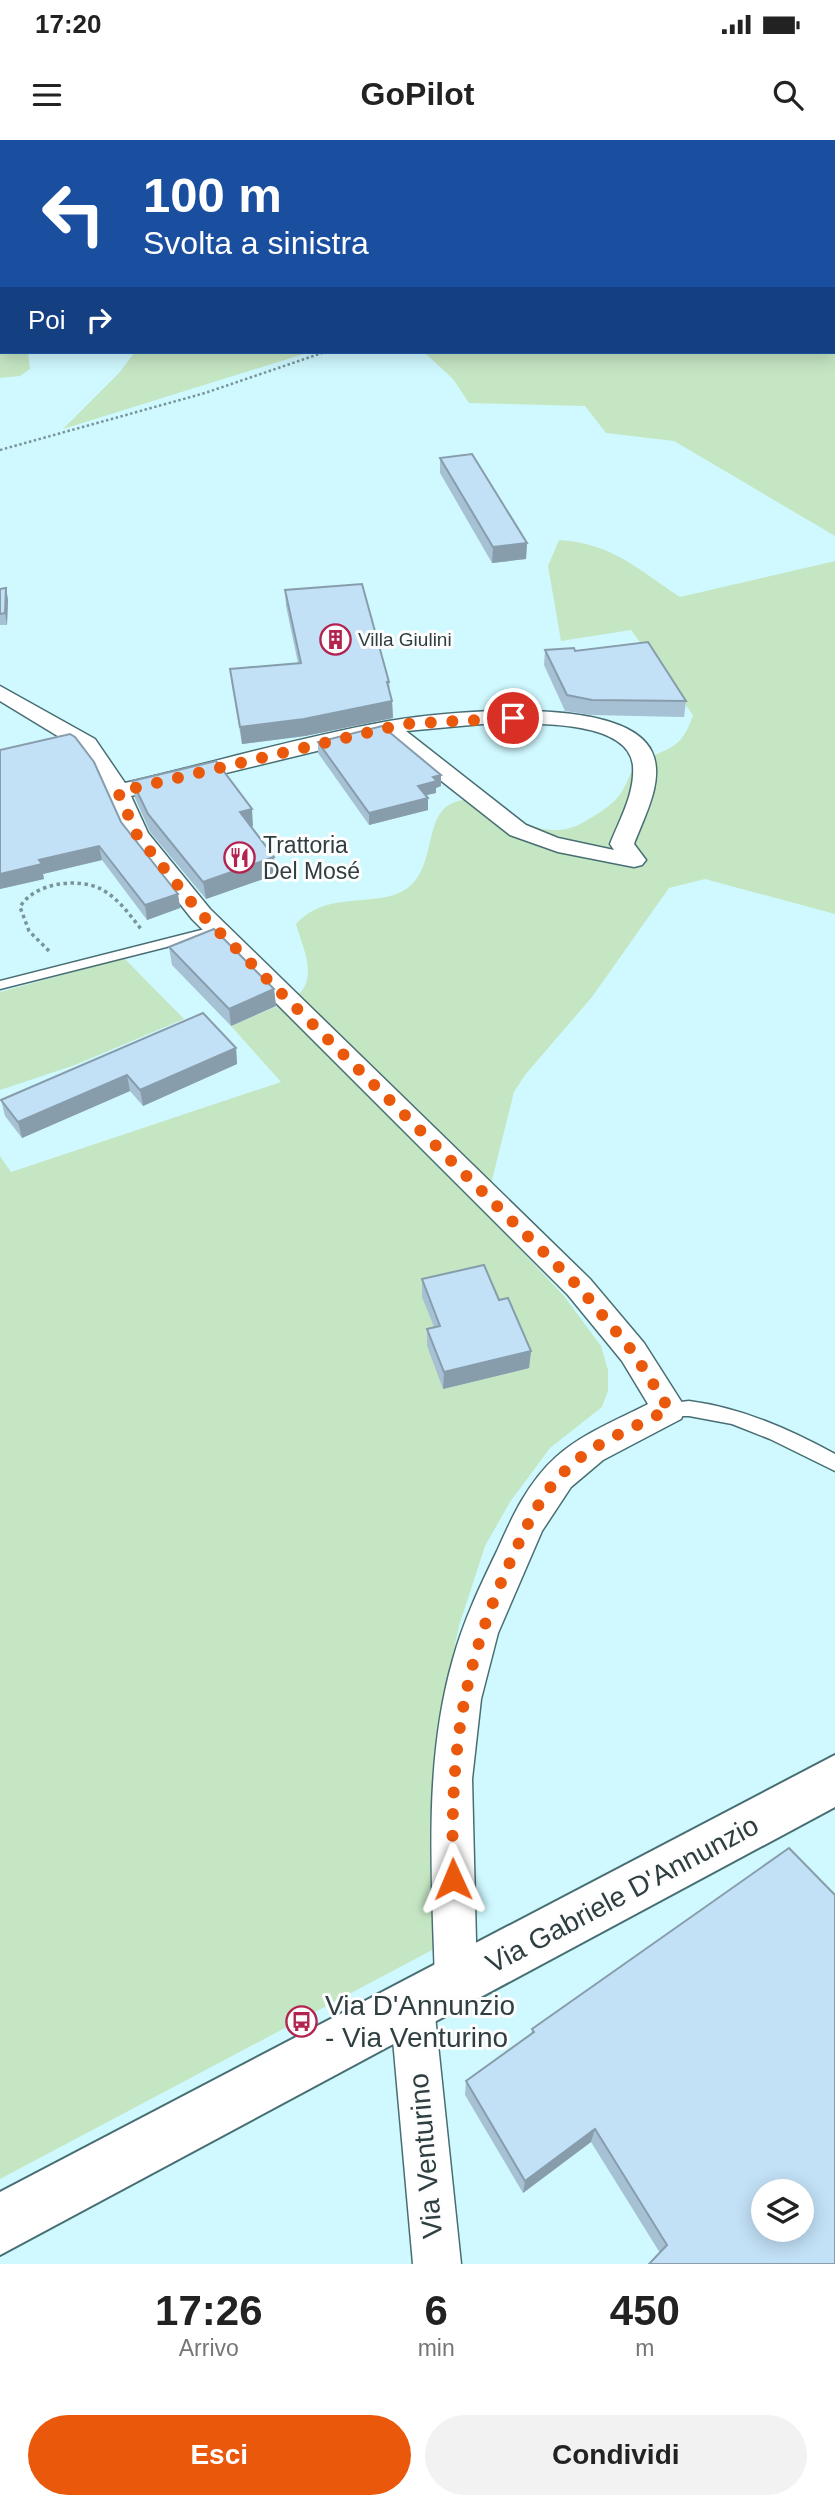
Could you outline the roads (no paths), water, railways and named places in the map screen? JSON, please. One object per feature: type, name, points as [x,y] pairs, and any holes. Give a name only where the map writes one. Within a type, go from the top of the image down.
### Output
[{"type":"main road","name":"Via Gabriele D'Annunzio","points":[[0,2225],[835,1780]]},
{"type":"street","points":[[0,692],[87,744],[106,768],[137,835],[201,914],[579,1287],[633,1352],[669,1409],[601,1445],[570,1465],[552,1484],[532,1514],[489,1607],[471,1661],[458,1729],[434,1994]]},
{"type":"street","points":[[118,792],[386,728],[487,718],[565,718],[615,727],[640,749],[646,776],[622,844],[634,860],[574,851],[506,823],[466,788],[386,728]]},
{"type":"street","name":"Via Venturino","points":[[434,1994],[437,2264]]},
{"type":"lane","points":[[0,985],[218,930]]},
{"type":"lane","points":[[669,1409],[685,1407],[719,1414],[794,1440],[835,1463]]},
{"type":"place","name":"Villa Giulini","points":[[335,639]]},
{"type":"place","name":"Trattoria Del Mosé","points":[[240,858]]},
{"type":"place","name":"Via D'Annunzio - Via Venturino","points":[[302,2021]]}]
